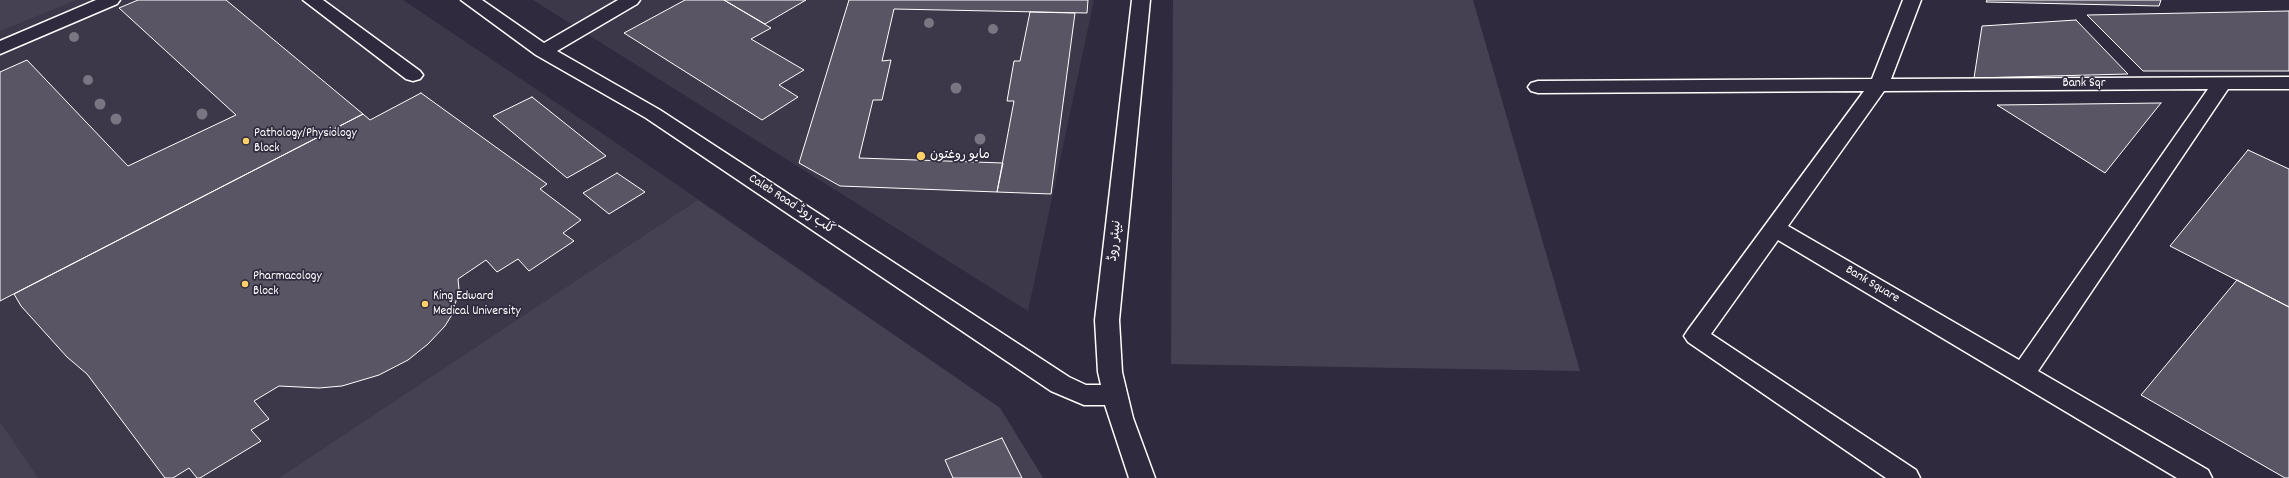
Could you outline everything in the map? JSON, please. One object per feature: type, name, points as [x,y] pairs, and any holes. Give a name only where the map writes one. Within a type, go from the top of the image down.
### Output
[{"type":"street","points":[[0,48],[111,0]]},
{"type":"street","points":[[312,0],[413,75]]},
{"type":"street","name":"Caleb Road کلب روڈ","points":[[470,0],[543,51],[653,114],[1060,384],[1084,395],[1115,395]]},
{"type":"street","points":[[543,51],[631,0]]},
{"type":"street","name":"نیپئر روڈ","points":[[1141,0],[1107,320],[1110,366],[1115,395],[1127,437],[1142,478]]},
{"type":"street","points":[[1907,478],[1696,336],[1879,85],[1912,0]]},
{"type":"street","name":"Bank Sqr","points":[[1538,87],[2289,83]]},
{"type":"street","points":[[2023,374],[2222,84]]},
{"type":"street","name":"Bank Square","points":[[1775,228],[2199,478]]},
{"type":"shaded area","name":"King Edward Medical University","points":[[0,0],[403,0],[612,140],[1000,408],[1043,478],[0,478]]},
{"type":"shaded area","points":[[0,0],[76,0],[0,31]]},
{"type":"shaded area","name":"مایو روغتون","points":[[533,0],[1094,0],[1028,311]]},
{"type":"shaded area","points":[[1173,0],[1473,0],[1580,371],[1171,364]]},
{"type":"shaded area","points":[[698,200],[1000,408],[1043,478],[279,478]]},
{"type":"shaded area","points":[[0,422],[38,478],[0,478]]},
{"type":"building","name":"Pathology/Physiology Block","points":[[138,0],[226,0],[363,114],[0,301],[0,72],[27,60],[128,166],[236,115],[119,8]]},
{"type":"building","points":[[685,0],[724,0],[771,28],[751,39],[804,70],[779,85],[798,97],[762,120],[624,33]]},
{"type":"building","points":[[724,0],[806,0],[765,24]]},
{"type":"building","points":[[849,0],[1088,0],[1087,13],[894,9],[882,61],[891,60],[882,100],[873,100],[859,158],[1003,163],[997,192],[840,186],[799,163]]},
{"type":"building","points":[[1987,0],[2161,0],[2159,6],[1986,2]]},
{"type":"building","points":[[2289,11],[2289,71],[2143,71],[2087,15]]},
{"type":"building","points":[[1030,12],[1075,13],[1051,194],[997,192],[1014,101],[1007,101],[1014,61],[1020,61]]},
{"type":"building","points":[[2076,20],[2128,74],[1974,78],[1982,26]]},
{"type":"building","name":"Pharmacology Block","points":[[421,93],[547,184],[540,189],[581,220],[563,233],[574,241],[529,271],[518,259],[497,272],[486,260],[458,279],[459,289],[453,313],[445,326],[428,344],[408,360],[379,375],[342,386],[319,388],[279,386],[254,401],[269,419],[251,430],[261,441],[200,478],[197,478],[189,468],[173,478],[165,478],[87,374],[67,357],[21,306],[14,294],[363,114],[370,120]]},
{"type":"building","points":[[532,97],[606,156],[567,178],[493,116]]},
{"type":"building","points":[[2161,103],[2105,173],[1997,105]]},
{"type":"building","points":[[2248,150],[2289,169],[2289,307],[2170,246]]},
{"type":"building","points":[[617,173],[645,192],[609,214],[583,193]]},
{"type":"building","points":[[2237,280],[2289,307],[2289,478],[2285,478],[2141,395]]},
{"type":"building","points":[[1002,438],[1022,478],[953,478],[945,460]]},
{"type":"place","name":"Pathology/Physiology Block","points":[[246,141]]},
{"type":"place","name":"مایو روغتون","points":[[921,156]]},
{"type":"place","name":"Pharmacology Block","points":[[245,284]]},
{"type":"place","name":"King Edward Medical University","points":[[425,304]]}]
